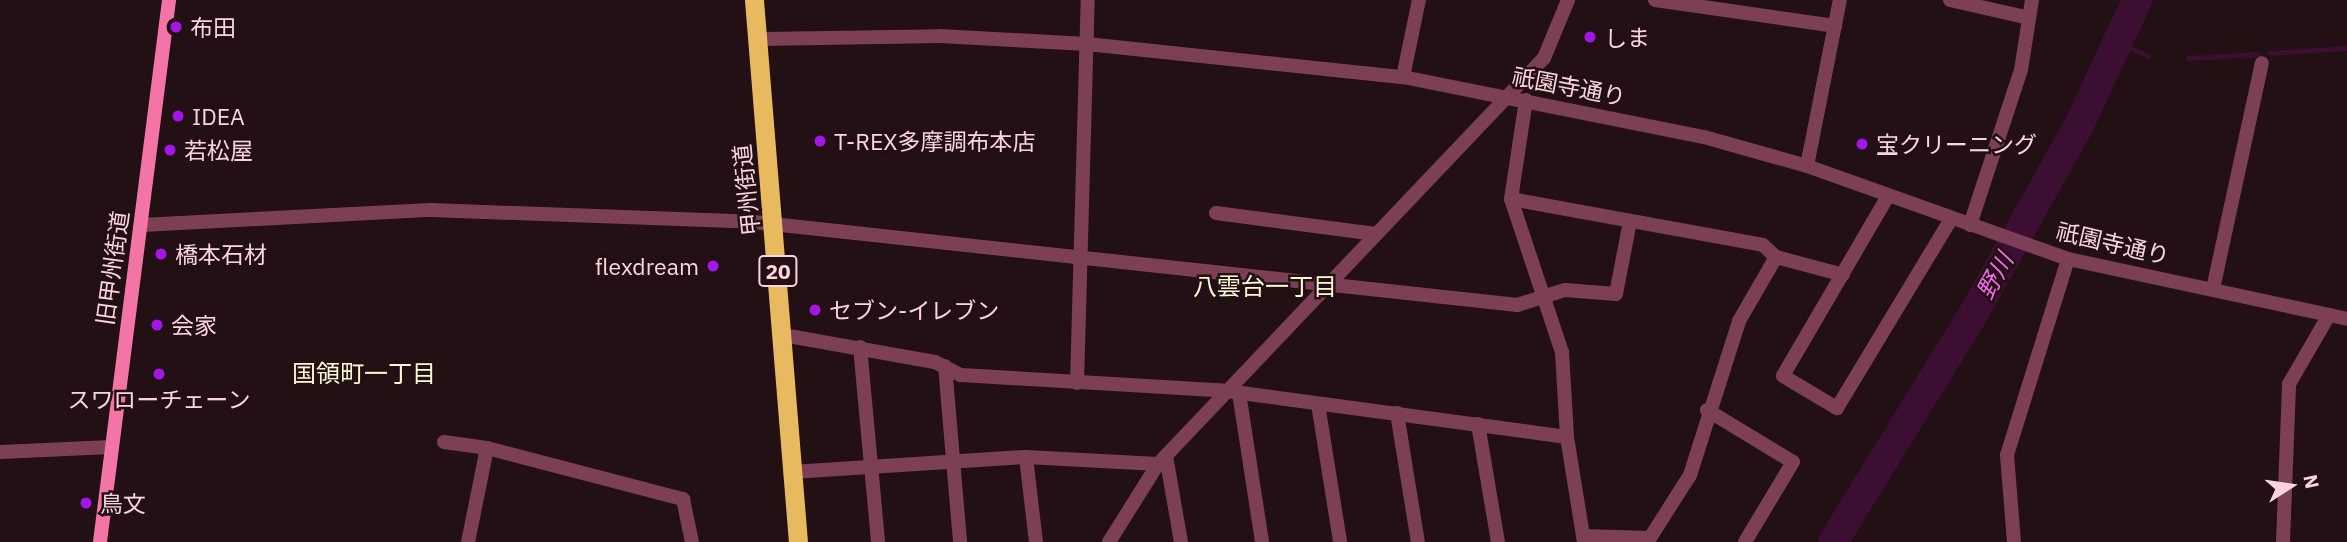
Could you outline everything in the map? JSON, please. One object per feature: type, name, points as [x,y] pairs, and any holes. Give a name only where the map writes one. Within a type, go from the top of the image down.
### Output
[{"type":"highway","name":"甲州街道","points":[[754,0],[775,225],[798,542]]},
{"type":"main road","name":"旧甲州街道","points":[[100,542],[169,0]]},
{"type":"street","points":[[1077,383],[1088,0]]},
{"type":"street","points":[[1403,77],[1419,0]]},
{"type":"street","points":[[1109,542],[1162,460],[1233,392],[1328,285],[1544,58],[1568,0]]},
{"type":"street","points":[[1655,0],[1835,26]]},
{"type":"street","points":[[1807,166],[1840,0]]},
{"type":"street","points":[[1950,0],[2029,18]]},
{"type":"street","points":[[1970,225],[2021,70],[2032,0]]},
{"type":"street","name":"祇園寺通り","points":[[757,39],[940,36],[1087,44],[1403,77],[1526,100],[1807,166],[1990,234],[2068,259],[2347,319]]},
{"type":"street","points":[[2213,289],[2262,63]]},
{"type":"street","points":[[1526,100],[1511,199],[1540,298],[1562,352],[1567,437],[1583,539],[1653,540],[1690,475],[1707,410],[1739,321],[1776,257]]},
{"type":"street","points":[[1888,196],[1783,376],[1837,408],[1951,219]]},
{"type":"street","points":[[1511,199],[1763,245],[1776,257],[1843,275]]},
{"type":"street","points":[[142,225],[431,210],[775,225],[1517,305],[1565,290],[1616,294],[1630,221]]},
{"type":"street","points":[[1216,213],[1376,234]]},
{"type":"street","points":[[2014,542],[2007,455],[2068,259]]},
{"type":"street","points":[[2283,542],[2289,384],[2329,315]]},
{"type":"street","points":[[783,335],[860,347],[945,366],[976,377],[1233,392],[1567,437]]},
{"type":"street","points":[[860,347],[878,542]]},
{"type":"street","points":[[945,366],[960,542]]},
{"type":"street","points":[[1233,392],[1262,542]]},
{"type":"street","points":[[1318,404],[1340,542]]},
{"type":"street","points":[[1707,410],[1793,462],[1745,542]]},
{"type":"street","points":[[1397,413],[1418,542]]},
{"type":"street","points":[[1478,424],[1498,542]]},
{"type":"street","points":[[444,442],[487,448],[683,499],[692,542]]},
{"type":"street","points":[[0,452],[111,447]]},
{"type":"street","points":[[468,542],[487,448]]},
{"type":"street","points":[[792,472],[1026,457],[1162,460]]},
{"type":"street","points":[[1026,457],[1036,542]]},
{"type":"street","points":[[1162,460],[1181,542]]},
{"type":"waterway","name":"野川","points":[[1833,542],[1975,311],[2080,123],[2137,0]]},
{"type":"waterway","points":[[2117,42],[2148,56]]},
{"type":"waterway","points":[[2269,53],[2347,48]]},
{"type":"waterway","points":[[2188,58],[2258,54]]},
{"type":"place","name":"布田","points":[[176,27]]},
{"type":"place","name":"しま","points":[[1590,37]]},
{"type":"place","name":"IDEA","points":[[178,116]]},
{"type":"place","name":"T-REX多摩調布本店","points":[[820,141]]},
{"type":"place","name":"宝クリーニング","points":[[1862,144]]},
{"type":"place","name":"若松屋","points":[[170,150]]},
{"type":"place","name":"橋本石材","points":[[161,254]]},
{"type":"place","name":"flexdream","points":[[713,266]]},
{"type":"place","name":"セブン-イレブン","points":[[815,310]]},
{"type":"place","name":"会家","points":[[157,325]]},
{"type":"place","name":"スワローチェーン","points":[[159,374]]},
{"type":"place","name":"鳥文","points":[[86,503]]},
{"type":"district","name":"八雲台一丁目","points":[[1265,287]]},
{"type":"district","name":"国領町一丁目","points":[[364,374]]}]
